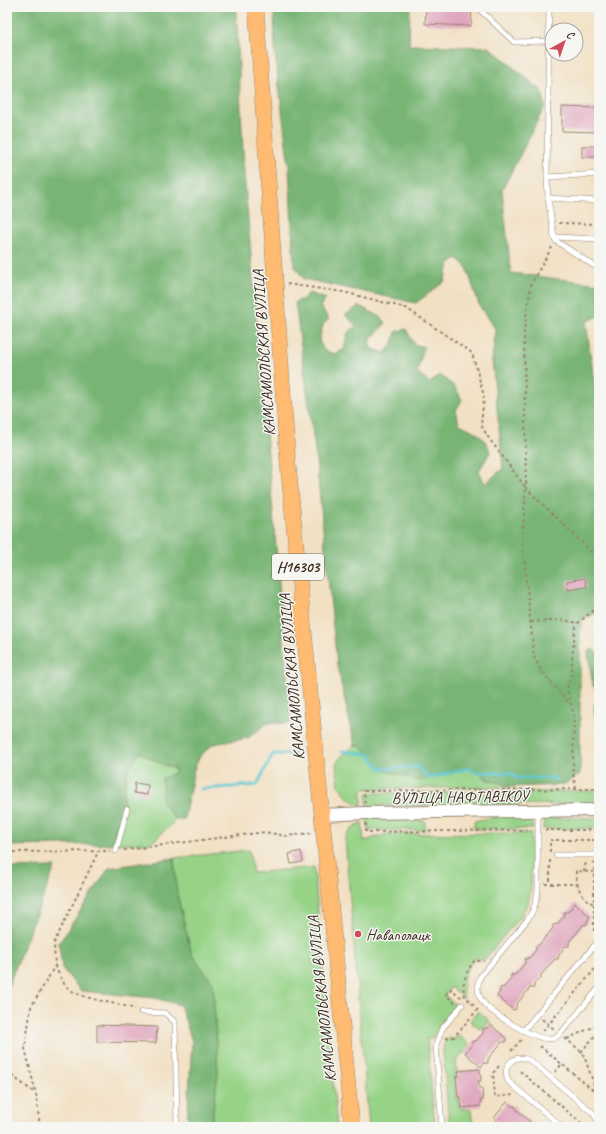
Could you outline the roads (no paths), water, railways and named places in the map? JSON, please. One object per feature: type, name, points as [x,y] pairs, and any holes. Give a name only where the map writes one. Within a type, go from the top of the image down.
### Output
[{"type":"main road","name":"КАМСАМОЛЬСКАЯ ВУЛІЦА","points":[[256,7],[288,464],[352,1127]]},
{"type":"street","name":"ВУЛІЦА НАФТАВІКОЎ","points":[[322,815],[365,813],[599,810]]},
{"type":"lane","points":[[477,7],[514,42],[544,41]]},
{"type":"lane","points":[[548,7],[548,22]]},
{"type":"lane","points":[[548,62],[547,177],[548,198],[555,239],[599,269]]},
{"type":"lane","points":[[547,177],[599,174]]},
{"type":"lane","points":[[548,198],[599,201]]},
{"type":"lane","points":[[555,239],[599,239]]},
{"type":"lane","points":[[116,851],[127,809]]},
{"type":"lane","points":[[538,810],[538,890],[535,906],[528,919],[484,972],[478,983],[480,995],[486,1006],[509,1024],[548,1039],[560,1034],[599,988]]},
{"type":"lane","points":[[556,855],[599,855]]},
{"type":"lane","points":[[524,1030],[599,940]]},
{"type":"lane","points":[[442,1127],[436,1045],[442,1030],[462,1004]]},
{"type":"lane","points":[[140,1012],[165,1014],[175,1022],[177,1127]]},
{"type":"lane","points":[[562,1127],[508,1081],[506,1072],[507,1067],[513,1060],[522,1057],[531,1061],[593,1113],[598,1121],[599,1127]]},
{"type":"waterway","points":[[342,751],[368,754],[381,769],[418,767],[429,778],[469,768],[475,772],[511,773],[517,778],[554,778],[557,781]]},
{"type":"waterway","points":[[201,789],[257,785],[273,754],[294,754]]},
{"type":"place","name":"Наваполацк","points":[[358,934]]}]
